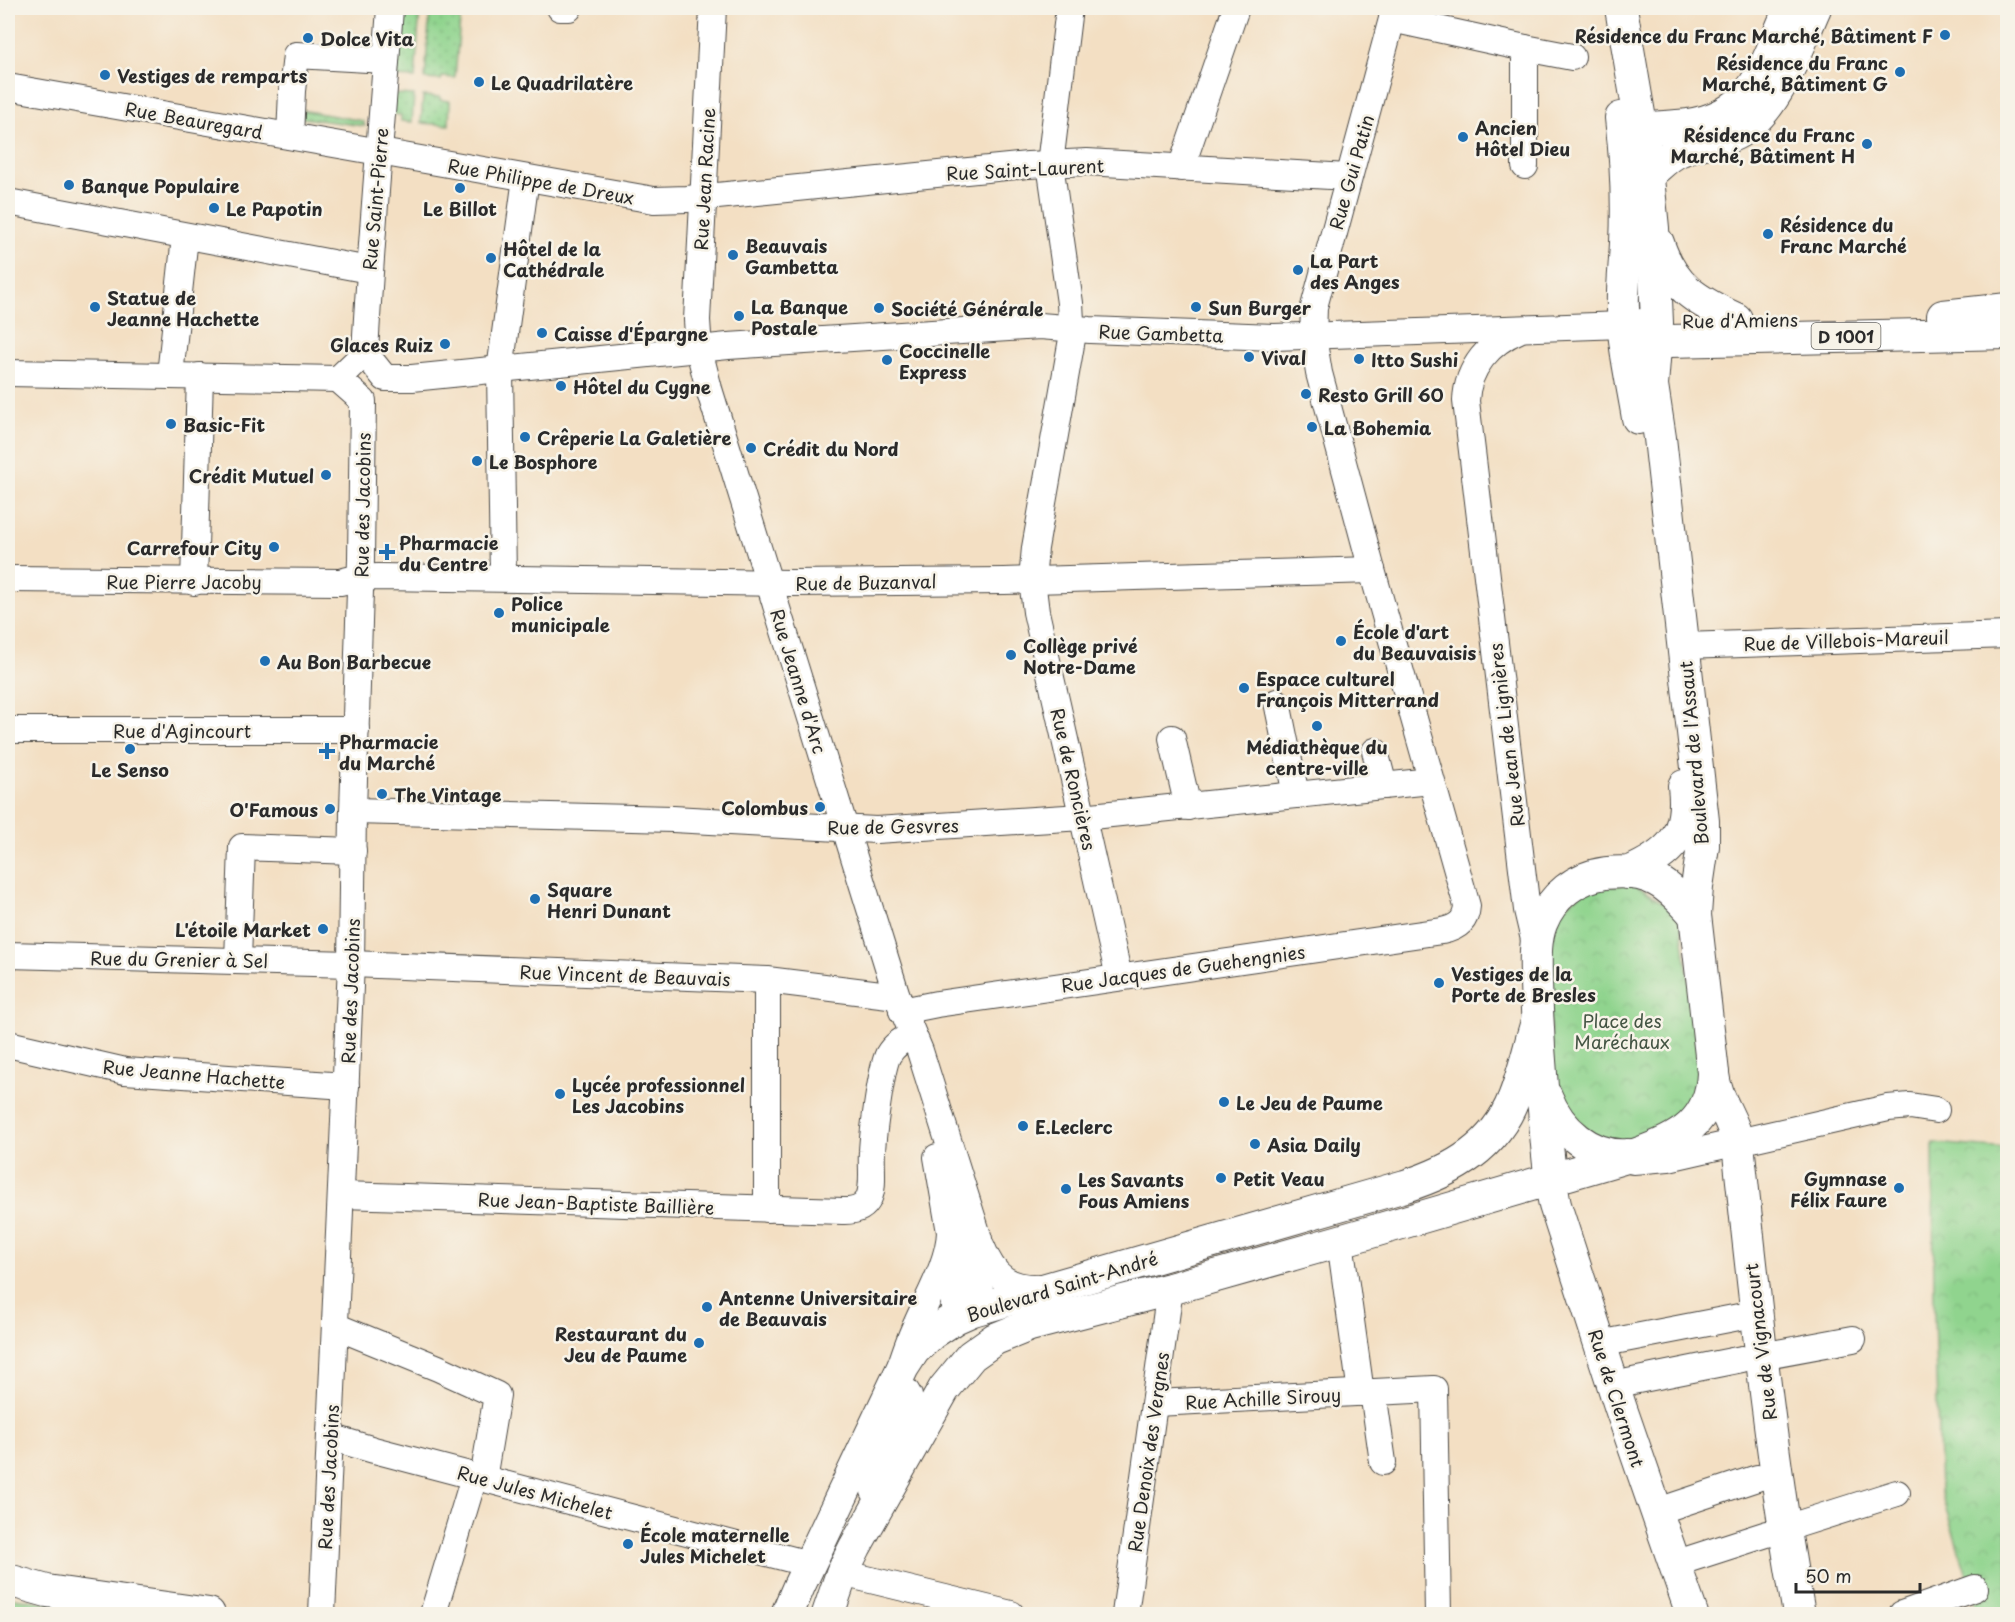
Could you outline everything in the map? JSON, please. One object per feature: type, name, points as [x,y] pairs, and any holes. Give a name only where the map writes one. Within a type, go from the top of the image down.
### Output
[{"type":"main road","points":[[1606,8],[1632,134]]},
{"type":"main road","points":[[1621,8],[1637,181],[1665,262],[1684,287],[1706,305],[1736,320]]},
{"type":"main road","points":[[1632,134],[1703,123],[1723,116],[1739,105],[1757,82],[1790,8]]},
{"type":"main road","points":[[1653,330],[1623,303],[1627,229],[1637,181],[1675,153],[1726,138],[1743,129],[1762,114],[1774,97],[1815,8]]},
{"type":"main road","points":[[1653,228],[1653,330]]},
{"type":"main road","name":"Rue d'Amiens","points":[[1653,330],[1736,320],[1930,317],[2007,309]]},
{"type":"main road","name":"Rue d'Amiens","points":[[1653,330],[2007,333]]},
{"type":"main road","name":"Boulevard de l'Assaut","points":[[1550,1180],[1623,1158],[1672,1140],[1695,1122],[1709,1099],[1713,1073],[1695,915],[1704,835],[1660,438],[1665,366],[1653,330],[1626,352],[1642,452],[1686,807],[1682,827],[1675,842],[1653,861],[1628,873]]},
{"type":"main road","points":[[1537,1022],[1536,948],[1540,926],[1548,909],[1568,888],[1591,876],[1628,873],[1650,878],[1667,886],[1695,915]]},
{"type":"main road","name":"Rue de Clermont","points":[[1537,1022],[1550,1180],[1557,1213],[1655,1512],[1692,1614]]},
{"type":"main road","name":"Boulevard Saint-André","points":[[787,1614],[895,1383],[909,1358],[921,1343],[964,1320],[1067,1284],[1446,1171],[1464,1161],[1504,1118],[1514,1098],[1537,1022]]},
{"type":"main road","name":"Rue de Vignacourt","points":[[1713,1073],[1716,1092],[1732,1122],[1738,1144],[1752,1357],[1775,1532],[1799,1614]]},
{"type":"main road","points":[[1542,1087],[1556,1118],[1578,1140],[1603,1154],[1623,1158]]},
{"type":"main road","name":"Boulevard Saint-André","points":[[828,1614],[848,1560],[895,1473],[951,1380],[971,1356],[995,1339],[1030,1325],[1170,1289],[1550,1180]]},
{"type":"main road","points":[[964,1320],[971,1337],[995,1339]]},
{"type":"main road","points":[[895,1473],[916,1417],[964,1320]]},
{"type":"main road","points":[[780,1614],[804,1575],[848,1560]]},
{"type":"main road","points":[[8,1580],[47,1591],[209,1614]]},
{"type":"main road","points":[[8,1591],[47,1591]]},
{"type":"street","name":"Rue Saint-Pierre","points":[[365,353],[369,270],[390,8]]},
{"type":"street","points":[[560,8],[569,8]]},
{"type":"street","name":"Rue Jean Racine","points":[[699,350],[697,320],[713,8]]},
{"type":"street","name":"Rue de Roncières","points":[[1069,8],[1050,164],[1072,328],[1071,352],[1035,548],[1032,580],[1036,612],[1119,977]]},
{"type":"street","points":[[1181,168],[1236,8]]},
{"type":"street","points":[[1394,13],[1525,48],[1572,57]]},
{"type":"street","name":"Rue Gui Patin","points":[[1394,13],[1314,306],[1313,337],[1319,373],[1372,570],[1467,906],[1466,916],[1462,922]]},
{"type":"street","points":[[1525,48],[1525,166]]},
{"type":"street","points":[[291,136],[296,55],[386,60]]},
{"type":"street","name":"Rue Beauregard","points":[[8,87],[380,152]]},
{"type":"street","name":"Rue Philippe de Dreux","points":[[380,152],[654,200],[703,198]]},
{"type":"street","name":"Rue Saint-Laurent","points":[[703,198],[1087,162],[1348,177]]},
{"type":"street","points":[[503,579],[500,370],[526,178]]},
{"type":"street","points":[[8,202],[369,270]]},
{"type":"street","points":[[170,375],[185,237]]},
{"type":"street","name":"Rue d'Amiens","points":[[1930,317],[2007,318]]},
{"type":"street","name":"Rue Gambetta","points":[[385,378],[500,370],[728,346],[1040,326],[1100,331],[1274,337],[1519,330],[1653,330]]},
{"type":"street","name":"Rue Jean de Lignières","points":[[1519,330],[1501,339],[1480,360],[1467,385],[1466,401],[1527,910],[1536,948]]},
{"type":"street","name":"Rue Jeanne d'Arc","points":[[699,350],[768,583],[910,1037],[913,1068],[962,1244],[954,1296],[964,1320]]},
{"type":"street","points":[[8,373],[338,379],[363,401],[385,378],[365,353],[338,379]]},
{"type":"street","points":[[194,582],[200,376]]},
{"type":"street","name":"Rue des Jacobins","points":[[322,1614],[351,964],[363,401]]},
{"type":"street","name":"Rue de Buzanval","points":[[361,577],[768,583],[1032,580],[1372,570]]},
{"type":"street","name":"Rue Pierre Jacoby","points":[[8,579],[340,582],[361,577]]},
{"type":"street","name":"Rue de Villebois-Mareuil","points":[[1684,646],[2007,635]]},
{"type":"street","points":[[1276,702],[1296,795]]},
{"type":"street","name":"Rue d'Agincourt","points":[[8,730],[356,730]]},
{"type":"street","points":[[1172,738],[1188,807]]},
{"type":"street","points":[[1375,751],[1384,786]]},
{"type":"street","name":"Rue de Gesvres","points":[[353,811],[673,819],[845,829],[886,829],[1082,817],[1431,782]]},
{"type":"street","points":[[238,960],[242,847],[353,851]]},
{"type":"street","name":"Rue Jacques de Guehengnies","points":[[900,1003],[937,1004],[1442,931],[1454,928],[1462,922]]},
{"type":"street","name":"Rue du Grenier à Sel","points":[[8,954],[351,964]]},
{"type":"street","name":"Rue Vincent de Beauvais","points":[[351,964],[767,980],[900,1003]]},
{"type":"street","points":[[767,980],[767,1209]]},
{"type":"street","name":"Rue Jeanne d'Arc","points":[[910,1037],[922,1057],[982,1250],[978,1294],[964,1320]]},
{"type":"street","name":"Rue Jean-Baptiste Baillière","points":[[342,1196],[850,1211],[861,1207],[871,1193],[872,1145],[884,1066],[890,1053],[899,1043],[910,1037]]},
{"type":"street","name":"Rue Jeanne Hachette","points":[[8,1044],[125,1071],[346,1086]]},
{"type":"street","points":[[1623,1158],[1668,1158],[1738,1144],[1888,1108],[1910,1106],[1936,1110]]},
{"type":"street","points":[[937,1157],[950,1241],[944,1261],[914,1328],[895,1383],[909,1396],[910,1409],[880,1473],[848,1560],[952,1608],[1011,1614]]},
{"type":"street","points":[[979,1239],[992,1267],[1010,1283],[1031,1287],[1067,1284]]},
{"type":"street","name":"Rue Achille Sirouy","points":[[1156,1403],[1367,1393],[1340,1241]]},
{"type":"street","name":"Rue Denoix des Vergnes","points":[[1125,1614],[1170,1289]]},
{"type":"street","points":[[1599,1344],[1739,1317]]},
{"type":"street","points":[[335,1326],[497,1395],[479,1478],[433,1614]]},
{"type":"street","points":[[1613,1385],[1853,1339]]},
{"type":"street","points":[[1383,1462],[1367,1393],[1434,1389],[1438,1614]]},
{"type":"street","name":"Rue Jules Michelet","points":[[330,1437],[479,1478],[804,1575]]},
{"type":"street","points":[[1655,1512],[1757,1478]]},
{"type":"street","points":[[1674,1564],[1897,1493]]},
{"type":"street","points":[[1902,1614],[1976,1588]]},
{"type":"green space","points":[[399,8],[420,8],[415,78],[395,77]]},
{"type":"green space","points":[[430,8],[461,8],[455,78],[425,79]]},
{"type":"green space","points":[[393,94],[414,95],[412,122],[401,121],[401,115],[392,114]]},
{"type":"green space","points":[[423,96],[440,97],[440,100],[450,101],[449,125],[421,123]]},
{"type":"green space","points":[[295,109],[363,121],[365,126],[295,117]]},
{"type":"green space","name":"Place des Maréchaux","points":[[1632,883],[1679,913],[1702,1072],[1692,1111],[1627,1144],[1599,1146],[1555,1090],[1545,955],[1559,912],[1584,891]]},
{"type":"green space","points":[[1933,1143],[2007,1149],[2007,1614],[1985,1614],[1977,1607],[1940,1490],[1934,1318]]},
{"type":"green space","points":[[8,1597],[127,1614],[8,1614]]},
{"type":"place","name":"Résidence du Franc Marché, Bâtiment F","points":[[1945,35]]},
{"type":"place","name":"Dolce Vita","points":[[308,38]]},
{"type":"place","name":"Résidence du Franc Marché, Bâtiment G","points":[[1900,72]]},
{"type":"place","name":"Vestiges de remparts","points":[[105,75]]},
{"type":"place","name":"Le Quadrilatère","points":[[479,82]]},
{"type":"place","name":"Ancien Hôtel Dieu","points":[[1463,137]]},
{"type":"place","name":"Résidence du Franc Marché, Bâtiment H","points":[[1867,144]]},
{"type":"place","name":"Banque Populaire","points":[[69,185]]},
{"type":"place","name":"Le Billot","points":[[460,188]]},
{"type":"place","name":"Le Papotin","points":[[214,208]]},
{"type":"place","name":"Résidence du Franc Marché","points":[[1768,234]]},
{"type":"place","name":"Beauvais Gambetta","points":[[733,255]]},
{"type":"place","name":"Hôtel de la Cathédrale","points":[[491,258]]},
{"type":"place","name":"La Part des Anges","points":[[1298,270]]},
{"type":"place","name":"Statue de Jeanne Hachette","points":[[95,307]]},
{"type":"place","name":"Sun Burger","points":[[1196,307]]},
{"type":"place","name":"Société Générale","points":[[879,308]]},
{"type":"place","name":"La Banque Postale","points":[[739,316]]},
{"type":"place","name":"Caisse d'Épargne","points":[[542,333]]},
{"type":"place","name":"Glaces Ruiz","points":[[445,344]]},
{"type":"place","name":"Vival","points":[[1249,357]]},
{"type":"place","name":"Itto Sushi","points":[[1359,359]]},
{"type":"place","name":"Coccinelle Express","points":[[887,360]]},
{"type":"place","name":"Hôtel du Cygne","points":[[561,386]]},
{"type":"place","name":"Resto Grill 60","points":[[1306,394]]},
{"type":"place","name":"Basic-Fit","points":[[171,424]]},
{"type":"place","name":"La Bohemia","points":[[1312,427]]},
{"type":"place","name":"Crêperie La Galetière","points":[[525,437]]},
{"type":"place","name":"Crédit du Nord","points":[[751,448]]},
{"type":"place","name":"Le Bosphore","points":[[477,461]]},
{"type":"place","name":"Crédit Mutuel","points":[[326,475]]},
{"type":"place","name":"Carrefour City","points":[[274,547]]},
{"type":"place","name":"Pharmacie du Centre","points":[[387,552]]},
{"type":"place","name":"Police municipale","points":[[499,613]]},
{"type":"place","name":"École d'art du Beauvaisis","points":[[1341,641]]},
{"type":"place","name":"Collège privé Notre-Dame","points":[[1011,655]]},
{"type":"place","name":"Au Bon Barbecue","points":[[265,661]]},
{"type":"place","name":"Espace culturel François Mitterrand","points":[[1244,688]]},
{"type":"place","name":"Médiathèque du centre-ville","points":[[1317,726]]},
{"type":"place","name":"Le Senso","points":[[130,749]]},
{"type":"place","name":"Pharmacie du Marché","points":[[327,751]]},
{"type":"place","name":"The Vintage","points":[[382,794]]},
{"type":"place","name":"Colombus","points":[[820,807]]},
{"type":"place","name":"O'Famous","points":[[330,809]]},
{"type":"place","name":"Square Henri Dunant","points":[[535,899]]},
{"type":"place","name":"L'étoile Market","points":[[323,929]]},
{"type":"place","name":"Vestiges de la Porte de Bresles","points":[[1439,983]]},
{"type":"place","name":"Lycée professionnel Les Jacobins","points":[[560,1094]]},
{"type":"place","name":"Le Jeu de Paume","points":[[1224,1102]]},
{"type":"place","name":"E.Leclerc","points":[[1023,1126]]},
{"type":"place","name":"Asia Daily","points":[[1255,1144]]},
{"type":"place","name":"Petit Veau","points":[[1221,1178]]},
{"type":"place","name":"Gymnase Félix Faure","points":[[1899,1188]]},
{"type":"place","name":"Les Savants Fous Amiens","points":[[1066,1189]]},
{"type":"place","name":"Antenne Universitaire de Beauvais","points":[[707,1307]]},
{"type":"place","name":"Restaurant du Jeu de Paume","points":[[699,1343]]},
{"type":"place","name":"École maternelle Jules Michelet","points":[[628,1544]]}]
